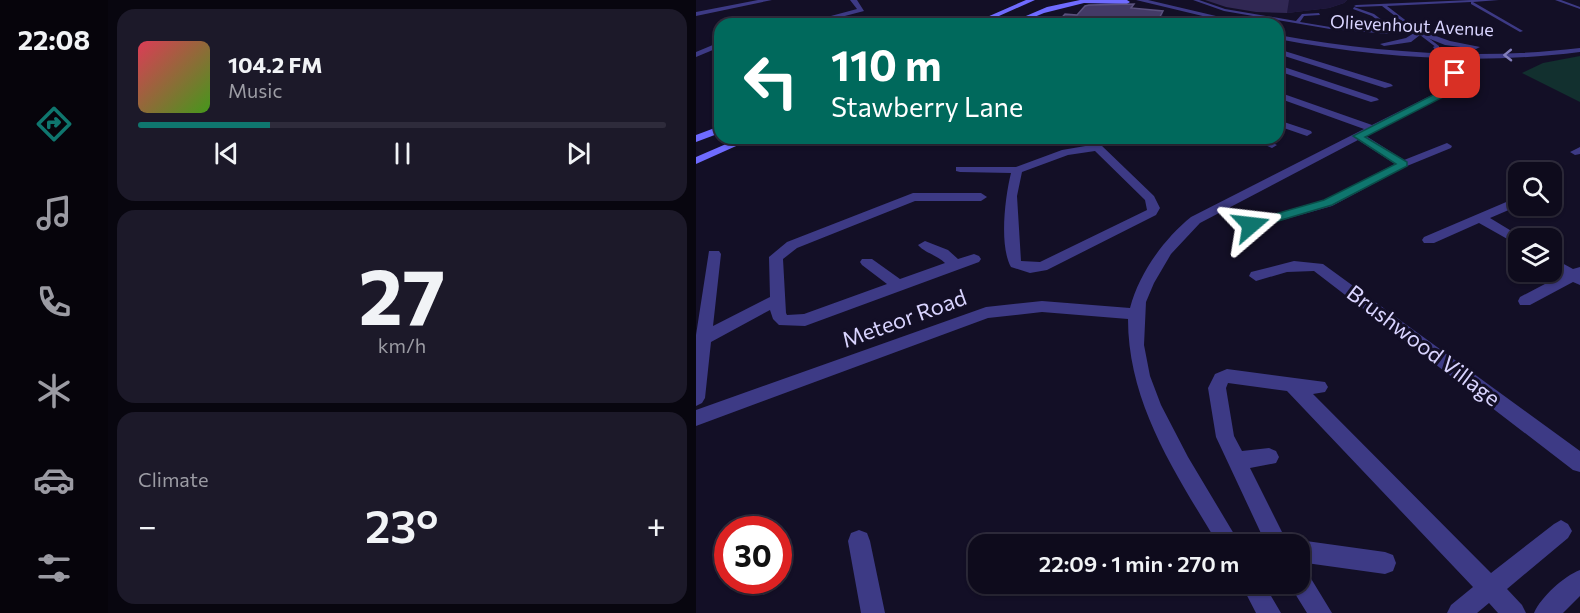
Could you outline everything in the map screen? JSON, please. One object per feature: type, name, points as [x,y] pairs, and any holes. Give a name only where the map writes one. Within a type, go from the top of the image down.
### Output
[{"type":"main road","points":[[1025,18],[1065,0]]},
{"type":"main road","points":[[989,18],[1029,1]]},
{"type":"main road","points":[[1042,11],[1084,1],[1127,2]]},
{"type":"main road","points":[[696,139],[714,132]]},
{"type":"main road","points":[[696,161],[735,144]]},
{"type":"street","points":[[696,14],[769,0]]},
{"type":"street","points":[[843,18],[855,16],[862,9],[853,0]]},
{"type":"street","points":[[1117,0],[1195,18]]},
{"type":"street","points":[[1139,0],[1219,18]]},
{"type":"street","name":"Olievenhout Avenue","points":[[1284,31],[1440,51],[1487,47]]},
{"type":"street","points":[[1384,44],[1408,40],[1419,32],[1448,43],[1476,47]]},
{"type":"street","name":"Olievenhout Avenue","points":[[1284,38],[1367,50],[1440,51],[1513,56],[1580,50]]},
{"type":"street","points":[[696,55],[714,47]]},
{"type":"street","points":[[1224,534],[1158,421],[1144,388],[1137,356],[1136,314],[1148,278],[1164,253],[1190,224],[1227,201],[1449,90],[1455,82],[1455,73],[1440,51]]},
{"type":"street","points":[[1284,53],[1388,86]]},
{"type":"street","points":[[1284,70],[1374,100]]},
{"type":"street","points":[[1284,97],[1374,129]]},
{"type":"street","points":[[1284,125],[1307,133]]},
{"type":"street","points":[[1358,136],[1403,164]]},
{"type":"street","points":[[960,169],[1017,171],[1093,144]]},
{"type":"street","points":[[1017,171],[1011,196],[1012,258],[1016,264],[1042,267],[1152,212],[1154,208],[1150,199],[1102,144]]},
{"type":"street","points":[[1251,225],[1328,203],[1403,164],[1447,146]]},
{"type":"street","points":[[974,259],[793,322],[780,319],[776,300],[776,260],[783,251],[913,197],[946,191],[981,198]]},
{"type":"street","points":[[1429,240],[1508,205]]},
{"type":"street","points":[[1480,218],[1508,236]]},
{"type":"street","points":[[925,245],[943,253],[955,264]]},
{"type":"street","points":[[696,398],[714,254]]},
{"type":"street","points":[[867,262],[898,285]]},
{"type":"street","name":"Brushwood Village","points":[[1256,276],[1299,264],[1318,267],[1580,463]]},
{"type":"street","points":[[1562,268],[1578,276]]},
{"type":"street","points":[[1525,301],[1578,276]]},
{"type":"street","points":[[703,339],[776,300]]},
{"type":"street","name":"Meteor Road","points":[[696,418],[986,313],[1019,307],[1054,305],[1136,314]]},
{"type":"street","points":[[1272,534],[1223,430],[1218,382],[1224,377],[1231,376],[1319,387]]},
{"type":"street","points":[[1292,384],[1514,613]]},
{"type":"street","points":[[1236,461],[1269,457]]},
{"type":"street","points":[[1459,613],[1561,531]]},
{"type":"street","points":[[859,541],[873,613]]},
{"type":"street","points":[[1310,553],[1384,563]]},
{"type":"street","points":[[1546,613],[1580,582]]},
{"type":"street","points":[[1258,594],[1269,613]]},
{"type":"street","points":[[1308,594],[1320,613]]},
{"type":"lane","points":[[1195,0],[1224,10],[1278,18]]},
{"type":"lane","points":[[1377,0],[1440,51]]},
{"type":"lane","points":[[1466,0],[1521,31]]},
{"type":"lane","points":[[1284,19],[1330,28],[1394,32],[1373,15],[1354,7],[1497,0]]},
{"type":"lane","points":[[1557,0],[1580,8]]},
{"type":"lane","points":[[1298,21],[1303,15],[1319,14]]},
{"type":"green space","points":[[1580,56],[1580,102],[1522,73],[1543,63]]},
{"type":"building","points":[[1134,4],[1131,8],[1163,11],[1159,18],[1061,18],[1065,14],[1077,15],[1089,5]]},
{"type":"route","points":[[1251,225],[1328,203],[1403,164],[1358,136],[1446,92],[1455,82],[1455,73]]}]
